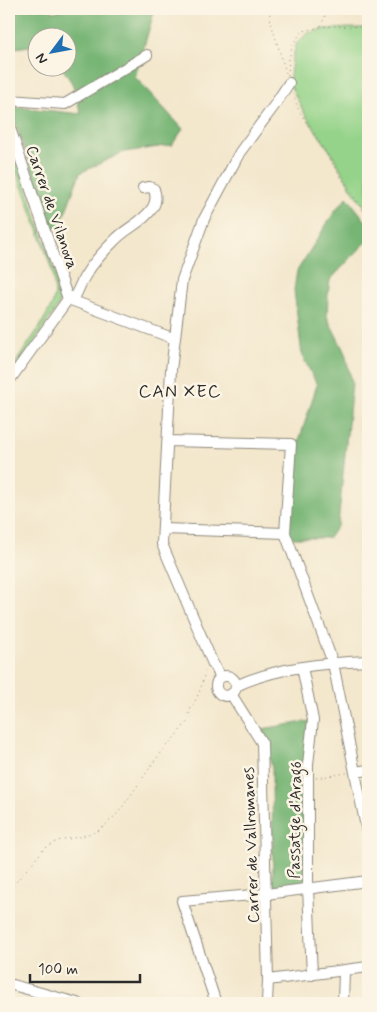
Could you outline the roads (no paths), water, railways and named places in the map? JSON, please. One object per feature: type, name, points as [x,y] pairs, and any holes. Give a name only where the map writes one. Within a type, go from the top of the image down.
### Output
[{"type":"street","points":[[9,100],[65,104],[147,55]]},
{"type":"street","points":[[221,677],[213,664],[162,544],[175,339],[182,280],[204,220],[240,152],[289,83]]},
{"type":"street","name":"Carrer de Vilanova","points":[[9,125],[70,300]]},
{"type":"street","points":[[9,381],[70,300],[91,267],[118,236],[139,222],[152,209],[155,202],[154,189],[149,187],[143,188]]},
{"type":"street","points":[[70,300],[175,339]]},
{"type":"street","points":[[168,441],[291,444],[285,534],[333,663],[368,837]]},
{"type":"street","points":[[163,530],[285,534]]},
{"type":"street","points":[[234,690],[231,677],[221,677],[216,681],[217,691],[225,696],[257,678],[289,669],[333,663],[368,662]]},
{"type":"street","name":"Passatge d'Aragó","points":[[302,667],[313,720],[308,764],[308,888],[312,975]]},
{"type":"street","name":"Carrer de Vallromanes","points":[[234,690],[262,743],[267,1003]]},
{"type":"street","points":[[355,772],[368,770]]},
{"type":"street","points":[[216,1003],[182,902],[368,881]]},
{"type":"street","points":[[268,980],[368,967]]},
{"type":"street","points":[[343,1003],[344,971]]},
{"type":"street","points":[[9,984],[77,1003]]},
{"type":"district","name":"CAN XEC","points":[[180,391]]}]
